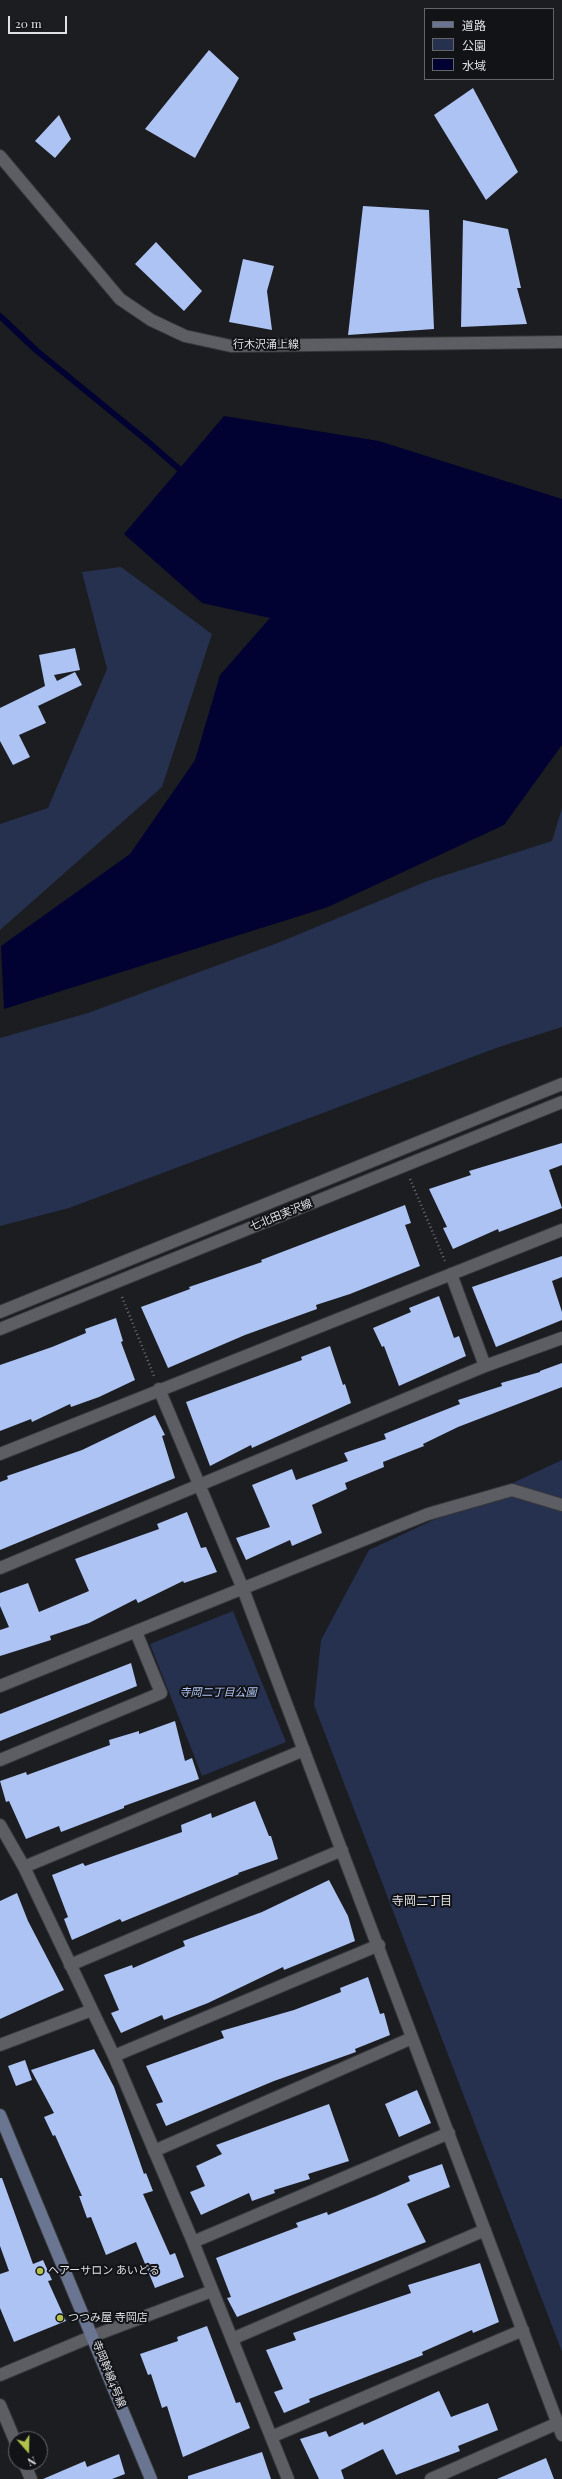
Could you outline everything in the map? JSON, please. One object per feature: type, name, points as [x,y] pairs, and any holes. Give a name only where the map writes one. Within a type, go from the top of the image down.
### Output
[{"type":"street","name":"行木沢涌上線","points":[[0,156],[120,299],[151,320],[185,336],[231,346],[562,342]]},
{"type":"street","points":[[0,1312],[562,1084]]},
{"type":"street","name":"七北田実沢線","points":[[0,1329],[562,1102]]},
{"type":"street","points":[[0,1454],[159,1389],[562,1230]]},
{"type":"street","points":[[451,1274],[485,1366]]},
{"type":"street","points":[[0,1568],[485,1366],[562,1338]]},
{"type":"street","points":[[159,1389],[243,1589],[379,1946],[412,2038],[449,2132],[562,2435]]},
{"type":"street","points":[[0,1686],[428,1514],[512,1490],[562,1504]]},
{"type":"street","points":[[0,1760],[161,1693],[136,1632]]},
{"type":"street","points":[[24,1867],[304,1750]]},
{"type":"street","points":[[0,1825],[24,1867],[114,2056],[193,2242],[288,2479]]},
{"type":"street","points":[[70,1965],[342,1850]]},
{"type":"street","points":[[114,2056],[379,1946]]},
{"type":"street","points":[[0,2045],[92,2010]]},
{"type":"street","points":[[154,2151],[412,2038]]},
{"type":"street","name":"寺岡幹線4号線","points":[[0,2115],[93,2336],[151,2479]]},
{"type":"street","points":[[193,2242],[449,2132]]},
{"type":"street","points":[[232,2339],[485,2230]]},
{"type":"street","points":[[0,2375],[93,2336],[212,2291]]},
{"type":"street","points":[[271,2437],[523,2330]]},
{"type":"street","points":[[0,2404],[5,2431]]},
{"type":"street","points":[[431,2479],[558,2423]]},
{"type":"path","points":[[410,1179],[451,1274]]},
{"type":"path","points":[[121,1294],[159,1389]]},
{"type":"green space","points":[[121,567],[212,634],[162,787],[0,930],[0,824],[48,808],[107,669],[82,572]]},
{"type":"green space","points":[[562,808],[562,1027],[499,1047],[69,1208],[0,1226],[0,1038],[88,1013],[275,944],[430,880],[552,841]]},
{"type":"green space","points":[[562,1460],[562,2352],[314,1705],[321,1640],[369,1550]]},
{"type":"green space","name":"寺岡二丁目公園","points":[[233,1611],[286,1742],[202,1776],[150,1644]]},
{"type":"water","points":[[224,416],[379,441],[562,499],[562,745],[504,825],[328,907],[4,1009],[1,946],[130,854],[195,760],[220,675],[270,618],[202,603],[124,534]]},
{"type":"building","points":[[209,50],[239,78],[195,158],[145,129]]},
{"type":"building","points":[[473,88],[518,172],[486,200],[434,115]]},
{"type":"building","points":[[59,115],[71,139],[55,158],[35,141]]},
{"type":"building","points":[[363,206],[429,210],[434,329],[348,335]]},
{"type":"building","points":[[463,220],[508,229],[521,288],[517,288],[527,324],[461,327]]},
{"type":"building","points":[[156,242],[202,291],[184,311],[135,264]]},
{"type":"building","points":[[243,259],[274,266],[267,291],[272,330],[229,322]]},
{"type":"building","points":[[75,648],[80,670],[54,675],[57,681],[75,672],[82,685],[38,706],[46,723],[19,735],[30,757],[13,765],[0,741],[0,708],[45,686],[39,655]]},
{"type":"building","points":[[562,1143],[562,1165],[549,1170],[562,1208],[499,1232],[498,1229],[453,1249],[443,1228],[447,1227],[429,1189],[471,1175],[469,1171]]},
{"type":"building","points":[[405,1205],[411,1223],[405,1225],[420,1266],[350,1294],[316,1305],[317,1309],[245,1335],[168,1368],[141,1307],[190,1289],[189,1287],[262,1262],[261,1260]]},
{"type":"building","points":[[562,1256],[562,1277],[552,1281],[562,1312],[562,1320],[496,1347],[472,1287]]},
{"type":"building","points":[[439,1296],[454,1338],[459,1336],[466,1356],[399,1386],[384,1346],[382,1347],[373,1328],[411,1312],[409,1308]]},
{"type":"building","points":[[116,1318],[123,1341],[121,1342],[135,1380],[99,1397],[71,1407],[70,1404],[32,1422],[31,1419],[0,1431],[0,1365],[52,1347],[86,1333],[85,1329]]},
{"type":"building","points":[[330,1346],[343,1385],[345,1384],[351,1403],[252,1448],[251,1445],[210,1466],[186,1402],[302,1360],[301,1357]]},
{"type":"building","points":[[562,1363],[562,1387],[458,1427],[423,1444],[424,1446],[383,1462],[384,1467],[345,1483],[347,1489],[312,1505],[322,1533],[292,1546],[290,1540],[246,1560],[236,1538],[270,1527],[252,1485],[292,1469],[296,1480],[348,1461],[344,1453],[386,1439],[384,1434],[460,1404],[458,1400],[502,1386],[501,1383],[540,1372]]},
{"type":"building","points":[[155,1415],[165,1435],[162,1436],[175,1478],[0,1550],[0,1482],[8,1479],[7,1476],[82,1450]]},
{"type":"building","points":[[187,1512],[201,1548],[206,1547],[217,1572],[184,1583],[183,1581],[138,1603],[136,1599],[89,1623],[50,1636],[51,1640],[0,1656],[0,1630],[9,1627],[0,1606],[0,1593],[28,1583],[39,1612],[89,1591],[75,1559],[159,1529],[157,1524]]},
{"type":"building","points":[[131,1663],[137,1686],[0,1741],[0,1714]]},
{"type":"building","points":[[175,1721],[185,1761],[192,1758],[199,1779],[124,1806],[124,1808],[61,1832],[59,1826],[26,1839],[9,1801],[6,1802],[0,1781],[26,1772],[27,1775],[110,1745],[109,1740],[139,1731],[139,1734]]},
{"type":"building","points":[[255,1801],[269,1836],[271,1836],[278,1859],[238,1873],[239,1874],[122,1922],[120,1919],[72,1940],[64,1919],[68,1917],[52,1875],[83,1863],[85,1866],[182,1832],[181,1825],[211,1813],[212,1818]]},
{"type":"building","points":[[329,1880],[348,1916],[355,1941],[284,1970],[283,1967],[208,2003],[164,2020],[162,2015],[121,2033],[111,2013],[119,2010],[104,1975],[132,1965],[133,1968],[185,1946],[183,1941],[262,1912]]},
{"type":"building","points":[[17,1893],[28,1921],[64,1990],[0,2019],[0,1901]]},
{"type":"building","points":[[368,1977],[380,2014],[384,2013],[390,2035],[355,2049],[356,2052],[274,2081],[166,2126],[156,2104],[163,2102],[146,2066],[224,2038],[221,2031],[294,2010],[341,1992],[340,1988]]},
{"type":"building","points":[[94,2049],[114,2087],[144,2174],[146,2173],[153,2191],[143,2194],[170,2255],[175,2253],[184,2277],[155,2288],[136,2242],[106,2255],[91,2217],[87,2218],[79,2196],[82,2196],[55,2135],[53,2136],[44,2117],[54,2113],[31,2070]]},
{"type":"building","points":[[25,2060],[32,2080],[16,2086],[8,2066]]},
{"type":"building","points":[[417,2090],[431,2123],[399,2137],[385,2104]]},
{"type":"building","points":[[329,2104],[349,2161],[308,2174],[310,2179],[274,2190],[275,2193],[252,2201],[249,2193],[201,2215],[190,2192],[205,2186],[196,2166],[222,2154],[216,2145]]},
{"type":"building","points":[[442,2164],[450,2187],[407,2204],[426,2242],[237,2317],[227,2298],[231,2297],[216,2258],[298,2227],[296,2223],[327,2212],[328,2215],[376,2196],[410,2181],[408,2176]]},
{"type":"building","points":[[0,2178],[2,2178],[33,2264],[43,2260],[52,2280],[48,2281],[66,2321],[14,2342],[0,2308],[0,2274],[9,2271],[0,2246]]},
{"type":"building","points":[[480,2263],[499,2322],[473,2333],[472,2330],[422,2352],[423,2355],[309,2399],[310,2402],[284,2413],[274,2392],[283,2389],[266,2350],[296,2340],[293,2333],[411,2293],[408,2285]]},
{"type":"building","points":[[207,2326],[236,2403],[240,2402],[250,2428],[183,2457],[167,2406],[162,2408],[151,2374],[148,2375],[140,2354],[178,2341],[177,2337]]},
{"type":"building","points":[[439,2391],[451,2417],[488,2403],[498,2430],[458,2446],[460,2451],[396,2475],[383,2449],[341,2470],[344,2479],[319,2479],[300,2439],[326,2431],[329,2437],[363,2422],[364,2425]]},
{"type":"building","points":[[262,2452],[271,2479],[188,2479],[188,2476]]},
{"type":"building","points":[[119,2454],[125,2474],[112,2479],[43,2479],[85,2461],[87,2467]]},
{"type":"building","points":[[546,2458],[554,2479],[497,2479]]},
{"type":"waterway","points":[[0,316],[37,351],[146,440],[185,474]]},
{"type":"place","name":"ヘアーサロン あいどる","points":[[40,2271]]},
{"type":"place","name":"つつみ屋 寺岡店","points":[[60,2318]]},
{"type":"district","name":"寺岡二丁目","points":[[422,1901]]}]
